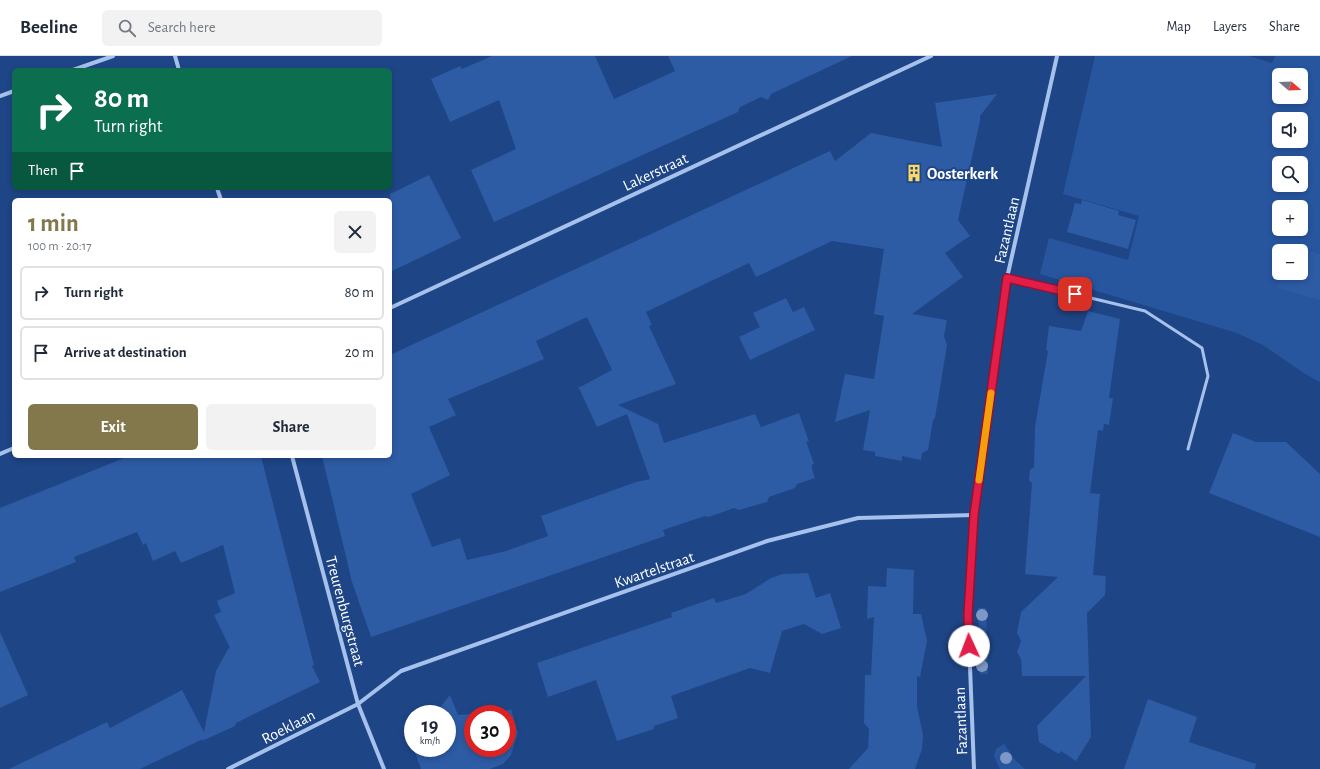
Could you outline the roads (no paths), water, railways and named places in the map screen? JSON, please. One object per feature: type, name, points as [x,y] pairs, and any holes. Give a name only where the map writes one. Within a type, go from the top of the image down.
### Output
[{"type":"street","points":[[79,68],[113,56]]},
{"type":"street","points":[[175,56],[178,68]]},
{"type":"street","name":"Lakerstraat","points":[[392,307],[931,56]]},
{"type":"street","name":"Fazantlaan","points":[[974,769],[968,615],[974,515],[1007,278],[1057,56]]},
{"type":"street","points":[[0,96],[12,92]]},
{"type":"street","points":[[0,454],[12,449]]},
{"type":"street","name":"Treurenburgstraat","points":[[293,458],[358,704],[384,769]]},
{"type":"street","name":"Kwartelstraat","points":[[358,704],[401,671],[767,541],[858,518],[974,515]]},
{"type":"street","name":"Roeklaan","points":[[228,769],[358,704]]},
{"type":"lane","points":[[1007,278],[1145,311],[1202,348],[1208,376],[1188,449]]},
{"type":"place","name":"Oosterkerk","points":[[914,173]]}]
